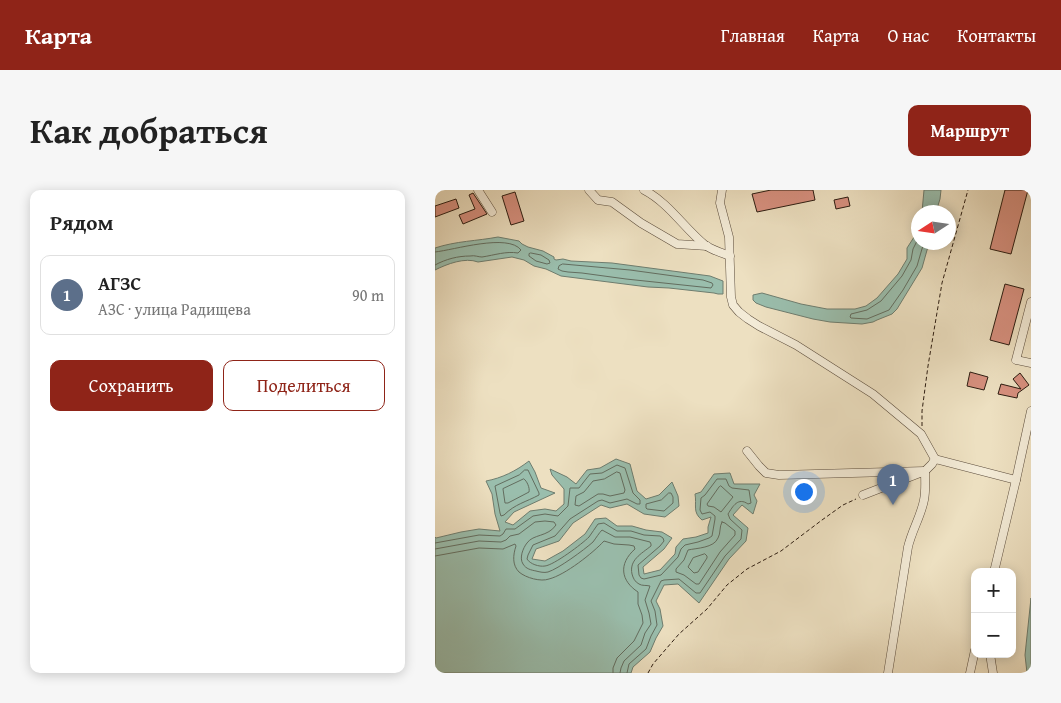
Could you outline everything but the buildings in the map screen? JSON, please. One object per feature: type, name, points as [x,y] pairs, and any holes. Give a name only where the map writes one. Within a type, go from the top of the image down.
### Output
[{"type":"street","points":[[478,190],[492,212]]},
{"type":"street","points":[[589,190],[598,200],[612,202],[641,223],[677,244],[707,246]]},
{"type":"street","points":[[644,190],[669,209],[687,229],[707,246],[730,256]]},
{"type":"street","points":[[722,190],[720,203],[729,237],[731,297],[733,305],[739,312],[759,326],[796,345],[873,394],[921,434],[935,459],[1016,480]]},
{"type":"street","points":[[1031,302],[1017,360],[1031,363]]},
{"type":"street","points":[[995,568],[1031,411]]},
{"type":"street","points":[[747,451],[766,472],[779,474],[925,471]]},
{"type":"street","points":[[863,495],[925,471],[933,464],[935,459]]},
{"type":"street","points":[[888,673],[911,537],[924,500],[925,471]]},
{"type":"street","points":[[970,673],[974,658]]},
{"type":"street","points":[[991,658],[993,673]]},
{"type":"path","points":[[921,434],[928,366],[942,283],[968,190]]},
{"type":"path","points":[[648,673],[653,664],[679,634],[707,609],[727,585],[747,569],[781,551],[843,505],[863,495]]},
{"type":"water","points":[[924,190],[941,190],[938,205],[923,205]]},
{"type":"water","points":[[498,237],[519,241],[528,247],[543,251],[556,260],[612,263],[710,276],[723,281],[723,294],[561,276],[534,266],[524,260],[512,257],[478,262],[467,260],[435,270],[435,248],[459,242]]},
{"type":"water","points":[[911,242],[911,250],[927,250],[922,268],[897,309],[892,314],[873,322],[862,324],[813,319],[766,307],[753,300],[753,295],[762,293],[827,309],[855,309],[866,306],[877,298],[898,274],[907,259],[907,248]]},
{"type":"water","points":[[616,459],[630,464],[637,491],[646,499],[659,495],[672,482],[678,496],[679,506],[665,517],[644,514],[627,504],[610,508],[601,505],[573,523],[559,541],[536,549],[532,559],[545,561],[563,551],[585,534],[595,519],[606,518],[617,526],[632,526],[662,532],[672,538],[664,549],[643,567],[644,574],[660,570],[675,554],[676,547],[683,539],[708,533],[711,517],[702,520],[699,517],[696,511],[695,494],[701,492],[714,474],[730,473],[734,484],[760,484],[754,495],[757,501],[753,514],[742,505],[733,515],[748,528],[746,541],[729,559],[699,603],[678,584],[664,585],[656,601],[660,609],[663,626],[650,652],[633,667],[631,673],[435,673],[435,537],[479,529],[500,531],[492,494],[486,481],[509,474],[529,461],[541,488],[555,493],[514,512],[505,522],[513,525],[530,511],[545,509],[556,511],[564,504],[564,489],[552,475],[550,469],[567,477],[576,484],[587,470],[600,468]]},
{"type":"water","points":[[1031,598],[1031,673],[1027,673],[1025,655]]},
{"type":"place","name":"АГЗС","points":[[893,505]]}]
